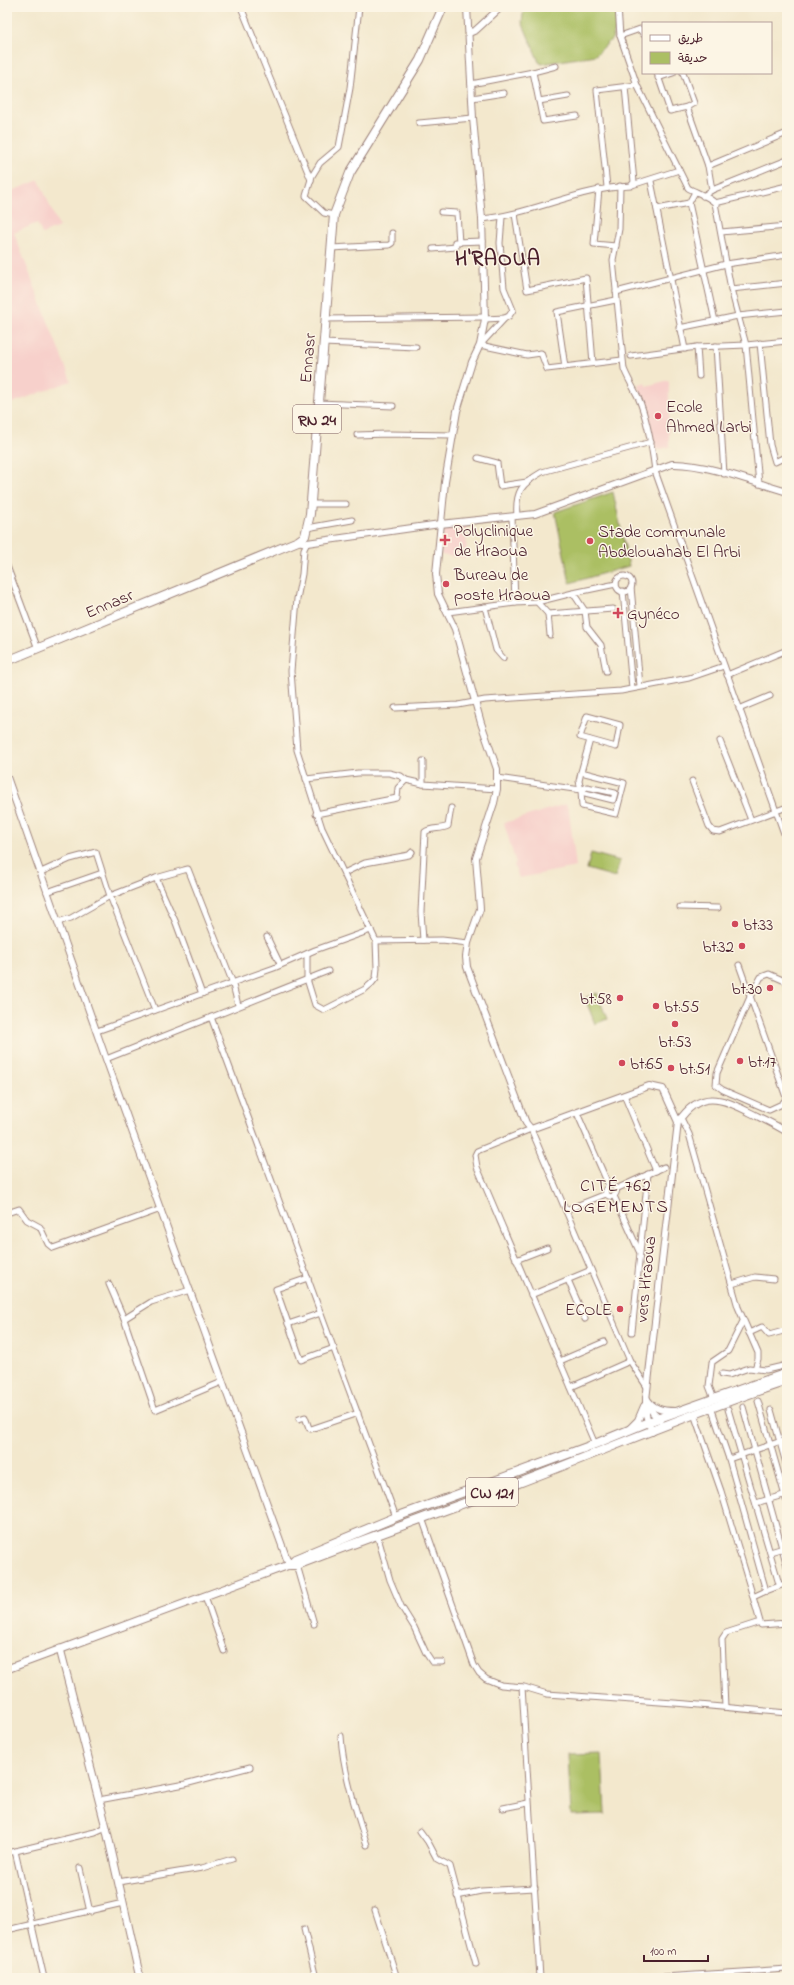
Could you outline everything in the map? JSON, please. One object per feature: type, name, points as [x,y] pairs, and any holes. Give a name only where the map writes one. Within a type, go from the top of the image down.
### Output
[{"type":"main road","name":"Ennasr","points":[[7,661],[298,541],[305,536],[310,504],[334,215],[350,173],[420,60],[443,7]]},
{"type":"main road","points":[[289,1565],[296,1559],[396,1517],[595,1444],[659,1418],[713,1403],[787,1373]]},
{"type":"main road","name":"CW 121","points":[[7,1669],[289,1565],[298,1565],[515,1484],[652,1432],[694,1414],[713,1403],[787,1381]]},
{"type":"main road","points":[[60,1649],[106,1827],[140,1978]]},
{"type":"street","points":[[241,7],[311,180]]},
{"type":"street","points":[[334,215],[324,213],[306,196],[311,180],[320,163],[339,147],[350,88],[360,7]]},
{"type":"street","points":[[467,7],[471,84],[482,219],[484,318],[480,345],[462,392],[453,435],[436,555],[437,589],[439,597],[448,612],[455,629],[486,737],[494,757],[498,778],[497,789],[476,858],[480,909],[468,943],[466,957],[467,967],[526,1123],[531,1129],[630,1360],[647,1387]]},
{"type":"street","points":[[469,33],[476,30],[501,7]]},
{"type":"street","points":[[618,7],[620,36],[637,85],[679,170],[688,188],[702,196],[709,198],[715,203],[726,264],[746,345],[759,484]]},
{"type":"street","points":[[620,36],[637,30],[640,30],[642,33]]},
{"type":"street","points":[[471,84],[556,66]]},
{"type":"street","points":[[533,72],[543,121],[577,116]]},
{"type":"street","points":[[657,75],[670,111],[687,107],[694,103],[683,74]]},
{"type":"street","points":[[607,187],[597,90],[637,85]]},
{"type":"street","points":[[625,87],[634,182],[631,186]]},
{"type":"street","points":[[472,98],[504,93]]},
{"type":"street","points":[[539,101],[568,96]]},
{"type":"street","points":[[687,107],[708,166],[712,190]]},
{"type":"street","points":[[420,123],[474,118]]},
{"type":"street","points":[[708,166],[787,133]]},
{"type":"street","points":[[702,196],[712,190],[787,160]]},
{"type":"street","points":[[482,219],[515,214],[599,188],[631,186],[679,170]]},
{"type":"street","points":[[651,181],[685,349]]},
{"type":"street","points":[[620,186],[619,229],[613,260],[622,360],[629,383],[638,398],[651,442],[655,471],[787,842]]},
{"type":"street","points":[[715,203],[787,186]]},
{"type":"street","points":[[599,188],[594,244],[616,246]]},
{"type":"street","points":[[695,192],[689,203],[715,321]]},
{"type":"street","points":[[657,209],[689,203]]},
{"type":"street","points":[[441,212],[457,213],[459,243]]},
{"type":"street","points":[[515,214],[527,290],[586,278],[590,306],[593,363]]},
{"type":"street","points":[[480,345],[505,318],[509,316],[513,310],[504,288],[500,243],[502,217]]},
{"type":"street","points":[[721,232],[787,226]]},
{"type":"street","points":[[331,248],[389,245],[392,243],[392,233]]},
{"type":"street","points":[[433,248],[456,247],[455,242],[483,241]]},
{"type":"street","points":[[616,292],[726,264],[787,255]]},
{"type":"street","points":[[732,289],[787,283]]},
{"type":"street","points":[[566,367],[557,312],[616,300]]},
{"type":"street","points":[[680,328],[738,316],[787,311]]},
{"type":"street","points":[[325,319],[505,318]]},
{"type":"street","points":[[631,356],[697,347],[746,345],[787,341]]},
{"type":"street","points":[[323,343],[416,347]]},
{"type":"street","points":[[760,343],[770,446],[775,462],[787,456]]},
{"type":"street","points":[[480,345],[527,355],[541,353],[547,370],[622,360]]},
{"type":"street","points":[[716,346],[724,474]]},
{"type":"street","points":[[697,347],[699,376]]},
{"type":"street","points":[[318,403],[393,406]]},
{"type":"street","points":[[357,436],[387,434],[453,435]]},
{"type":"street","points":[[516,603],[515,517],[516,502],[521,488],[542,472],[651,442]]},
{"type":"street","points":[[478,458],[497,463],[500,486],[527,482]]},
{"type":"street","points":[[298,541],[306,543],[440,524],[535,514],[672,464],[683,464],[787,492]]},
{"type":"street","points":[[310,504],[346,504]]},
{"type":"street","points":[[307,528],[352,520]]},
{"type":"street","points":[[306,543],[297,599],[291,671],[297,750],[316,814],[376,941],[376,978],[372,984],[365,989],[324,1010],[315,1005],[306,979],[307,954]]},
{"type":"street","points":[[7,566],[38,649]]},
{"type":"street","points":[[632,688],[623,592],[619,590],[616,584],[618,578],[624,576],[630,579],[640,686]]},
{"type":"street","points":[[448,612],[516,603],[537,602],[616,584]]},
{"type":"street","points":[[623,592],[631,588]]},
{"type":"street","points":[[573,593],[585,610],[586,627],[601,645],[606,671]]},
{"type":"street","points":[[537,602],[548,614],[550,635]]},
{"type":"street","points":[[485,607],[496,650],[503,658]]},
{"type":"street","points":[[548,614],[612,609]]},
{"type":"street","points":[[727,675],[787,650]]},
{"type":"street","points":[[395,708],[458,705],[485,700],[554,696],[632,688],[689,678],[724,666]]},
{"type":"street","points":[[739,708],[770,696]]},
{"type":"street","points":[[587,716],[621,726],[616,747],[590,740],[580,736],[587,716]]},
{"type":"street","points":[[582,772],[624,784],[616,814],[582,806],[579,781],[590,740]]},
{"type":"street","points":[[720,741],[751,820]]},
{"type":"street","points":[[423,761],[424,784]]},
{"type":"street","points":[[306,779],[358,773],[389,773],[401,776],[406,780],[424,784],[497,789]]},
{"type":"street","points":[[7,777],[96,1031],[289,1565]]},
{"type":"street","points":[[498,778],[581,790],[585,793],[613,800],[615,793],[587,787],[581,790]]},
{"type":"street","points":[[316,814],[397,798],[398,788],[406,780]]},
{"type":"street","points":[[692,781],[709,826],[713,830],[720,832],[787,808]]},
{"type":"street","points":[[423,940],[421,912],[425,832],[428,829],[443,829],[448,826],[452,808]]},
{"type":"street","points":[[41,872],[70,859],[96,852],[110,896],[155,1010]]},
{"type":"street","points":[[344,873],[365,863],[409,855],[412,852]]},
{"type":"street","points":[[58,922],[71,918],[110,896],[156,878],[188,869],[232,981],[238,1005]]},
{"type":"street","points":[[47,892],[102,873]]},
{"type":"street","points":[[156,878],[176,923],[202,994]]},
{"type":"street","points":[[680,907],[718,908]]},
{"type":"street","points":[[96,1031],[202,994],[232,981],[274,968],[280,964],[371,930]]},
{"type":"street","points":[[267,937],[280,964]]},
{"type":"street","points":[[376,941],[423,940],[468,943]]},
{"type":"street","points":[[739,965],[750,997],[787,1100],[769,1110],[723,1090],[716,1085],[717,1073],[750,997],[761,978],[769,974],[787,982]]},
{"type":"street","points":[[106,1058],[328,971]]},
{"type":"street","points":[[211,1017],[396,1517]]},
{"type":"street","points":[[781,1084],[787,1082]]},
{"type":"street","points":[[595,1444],[477,1167],[475,1155],[481,1148],[648,1086],[662,1089],[688,1134],[738,1307],[758,1353],[755,1369]]},
{"type":"street","points":[[624,1095],[656,1171]]},
{"type":"street","points":[[680,1120],[700,1102],[716,1099],[729,1102],[787,1132]]},
{"type":"street","points":[[577,1113],[609,1186]]},
{"type":"street","name":"vers H'raoua","points":[[652,1432],[646,1411],[646,1396],[680,1120]]},
{"type":"street","points":[[616,1189],[664,1167]]},
{"type":"street","points":[[632,1332],[648,1174]]},
{"type":"street","points":[[609,1186],[615,1186],[616,1189]]},
{"type":"street","points":[[606,1194],[609,1186]]},
{"type":"street","points":[[616,1189],[616,1194],[614,1196],[640,1253]]},
{"type":"street","points":[[566,1210],[606,1194],[608,1196],[614,1196]]},
{"type":"street","points":[[7,1213],[18,1209],[27,1220],[40,1227],[48,1244],[53,1248],[161,1209]]},
{"type":"street","points":[[516,1260],[546,1248]]},
{"type":"street","points":[[531,1295],[591,1270]]},
{"type":"street","points":[[732,1284],[752,1277],[774,1278]]},
{"type":"street","points":[[308,1278],[276,1289],[301,1360],[334,1348]]},
{"type":"street","points":[[568,1280],[585,1319]]},
{"type":"street","points":[[109,1284],[124,1319],[156,1410],[222,1382]]},
{"type":"street","points":[[124,1319],[151,1302],[190,1290]]},
{"type":"street","points":[[288,1324],[321,1313]]},
{"type":"street","points":[[743,1321],[728,1351],[712,1362],[710,1386],[713,1403],[766,1591]]},
{"type":"street","points":[[748,1333],[762,1327],[770,1335],[787,1330]]},
{"type":"street","points":[[560,1361],[604,1342]]},
{"type":"street","points":[[571,1387],[630,1360]]},
{"type":"street","points":[[722,1374],[729,1375],[749,1368],[766,1370],[787,1365]]},
{"type":"street","points":[[646,1396],[653,1405],[659,1409],[681,1411]]},
{"type":"street","points":[[646,1396],[650,1409],[659,1418],[664,1426]]},
{"type":"street","points":[[629,1430],[641,1414],[646,1396]]},
{"type":"street","points":[[758,1401],[786,1494],[787,1503]]},
{"type":"street","points":[[743,1407],[768,1500],[784,1548],[787,1566]]},
{"type":"street","points":[[728,1409],[780,1584]]},
{"type":"street","points":[[772,1410],[787,1467]]},
{"type":"street","points":[[299,1419],[305,1417],[309,1428],[312,1429],[358,1413]]},
{"type":"street","points":[[694,1414],[721,1491],[761,1625],[787,1623]]},
{"type":"street","points":[[729,1459],[787,1439]]},
{"type":"street","points":[[756,1503],[786,1494]]},
{"type":"street","points":[[422,1518],[474,1665],[479,1674],[486,1679],[501,1685],[522,1687],[547,1694],[787,1713]]},
{"type":"street","points":[[378,1534],[390,1580],[401,1606],[414,1627],[432,1662],[442,1662]]},
{"type":"street","points":[[770,1552],[784,1548]]},
{"type":"street","points":[[298,1565],[314,1624]]},
{"type":"street","points":[[753,1597],[780,1584],[787,1583]]},
{"type":"street","points":[[205,1596],[224,1651]]},
{"type":"street","points":[[725,1707],[722,1639],[726,1633],[760,1622]]},
{"type":"street","points":[[522,1687],[540,1978]]},
{"type":"street","points":[[341,1736],[342,1749],[359,1822],[367,1845]]},
{"type":"street","points":[[99,1800],[185,1784],[250,1767]]},
{"type":"street","points":[[503,1808],[528,1803]]},
{"type":"street","points":[[7,1853],[95,1832],[106,1827]]},
{"type":"street","points":[[420,1831],[437,1859],[450,1866],[476,1964]]},
{"type":"street","points":[[15,1851],[44,1978]]},
{"type":"street","points":[[118,1882],[202,1868],[232,1858]]},
{"type":"street","points":[[80,1868],[90,1912]]},
{"type":"street","points":[[458,1896],[481,1891],[535,1888]]},
{"type":"street","points":[[7,1930],[90,1912],[123,1903]]},
{"type":"street","points":[[375,1910],[397,1978]]},
{"type":"street","points":[[304,1929],[316,1978]]},
{"type":"street","points":[[648,1978],[787,1969]]},
{"type":"shaded area","points":[[39,180],[59,227],[42,234],[37,223],[14,233],[71,381],[7,405],[7,193]]},
{"type":"shaded area","name":"Ecole Ahmed Larbi","points":[[669,380],[669,447],[656,450],[638,384],[645,383],[646,386]]},
{"type":"shaded area","points":[[467,523],[466,558],[441,555],[442,530]]},
{"type":"shaded area","points":[[566,804],[569,812],[576,867],[519,878],[514,865],[516,864],[504,823]]},
{"type":"green space","points":[[524,7],[618,7],[619,19],[612,39],[596,55],[542,64],[539,62],[522,22]]},
{"type":"green space","name":"Stade communale Abdelouahab El Arbi","points":[[613,492],[629,566],[570,583],[555,512]]},
{"type":"green space","points":[[591,853],[620,861],[615,877],[587,869]]},
{"type":"green space","points":[[597,993],[607,1019],[595,1024],[585,998]]},
{"type":"green space","points":[[602,1753],[605,1814],[571,1815],[568,1754]]},
{"type":"place","name":"Ecole Ahmed Larbi","points":[[658,416]]},
{"type":"place","name":"Polyclinique de Hraoua","points":[[445,540]]},
{"type":"place","name":"Stade communale Abdelouahab El Arbi","points":[[590,541]]},
{"type":"place","name":"Bureau de poste Hraoua","points":[[446,584]]},
{"type":"place","name":"Gynéco","points":[[618,613]]},
{"type":"place","name":"bt:33","points":[[735,924]]},
{"type":"place","name":"bt:32","points":[[742,946]]},
{"type":"place","name":"bt:30","points":[[770,988]]},
{"type":"place","name":"bt:58","points":[[620,998]]},
{"type":"place","name":"bt:55","points":[[656,1006]]},
{"type":"place","name":"bt:53","points":[[675,1024]]},
{"type":"place","name":"bt:17","points":[[740,1061]]},
{"type":"place","name":"bt:65","points":[[622,1063]]},
{"type":"place","name":"bt:51","points":[[671,1068]]},
{"type":"place","name":"ECOLE","points":[[620,1309]]},
{"type":"district","name":"H'RAOUA","points":[[498,258]]},
{"type":"district","name":"CITÉ 762 LOGEMENTS","points":[[616,1195]]}]
